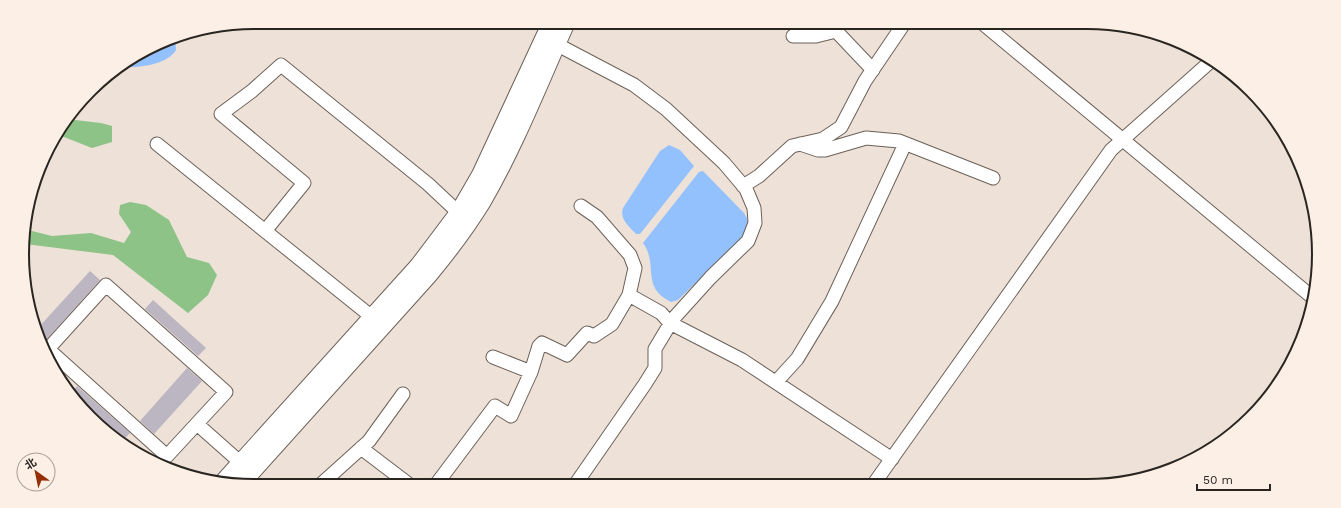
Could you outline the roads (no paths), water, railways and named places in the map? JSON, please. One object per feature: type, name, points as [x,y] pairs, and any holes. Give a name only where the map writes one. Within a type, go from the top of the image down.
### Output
[{"type":"highway","points":[[228,477],[419,266],[459,213],[491,155],[549,29]]},
{"type":"highway","points":[[244,479],[428,275],[456,239],[482,201],[496,174],[563,29]]},
{"type":"street","points":[[743,186],[762,173],[785,150],[798,144],[824,139],[841,127],[865,81],[900,29]]},
{"type":"street","points":[[989,29],[1309,294]]},
{"type":"street","points":[[793,36],[816,36],[836,31],[873,70]]},
{"type":"street","points":[[556,44],[634,85],[666,109],[705,144],[743,186],[749,195],[754,208],[755,223],[751,236],[745,246],[711,277],[670,323],[655,349],[655,368],[579,479]]},
{"type":"street","points":[[877,479],[1111,150],[1208,64]]},
{"type":"street","points":[[265,231],[304,183],[222,114],[252,91],[281,65],[428,184],[459,213]]},
{"type":"street","points":[[798,144],[818,150],[832,149],[866,138],[899,141],[993,178]]},
{"type":"street","points":[[157,144],[372,317]]},
{"type":"street","points":[[776,382],[797,359],[832,301],[905,144]]},
{"type":"street","points":[[440,479],[495,406],[511,416],[531,372],[539,346],[542,344],[567,356],[587,333],[594,336],[612,324],[629,295],[635,268],[630,256],[597,217],[580,206]]},
{"type":"street","points":[[49,348],[106,285],[226,392],[167,456],[51,352]]},
{"type":"street","points":[[629,295],[661,313],[670,323],[742,360],[892,459]]},
{"type":"street","points":[[493,357],[531,372]]},
{"type":"street","points":[[327,479],[369,441],[403,394]]},
{"type":"street","points":[[197,424],[241,463]]},
{"type":"street","points":[[361,448],[402,479]]},
{"type":"water","points":[[175,43],[176,50],[166,59],[152,64],[129,67],[154,52]]},
{"type":"water","points":[[669,145],[680,150],[694,166],[640,234],[636,234],[628,226],[622,216],[623,208],[660,151]]},
{"type":"water","points":[[703,171],[744,213],[748,220],[744,236],[678,300],[671,302],[656,290],[651,275],[648,251],[643,243],[699,172]]}]
